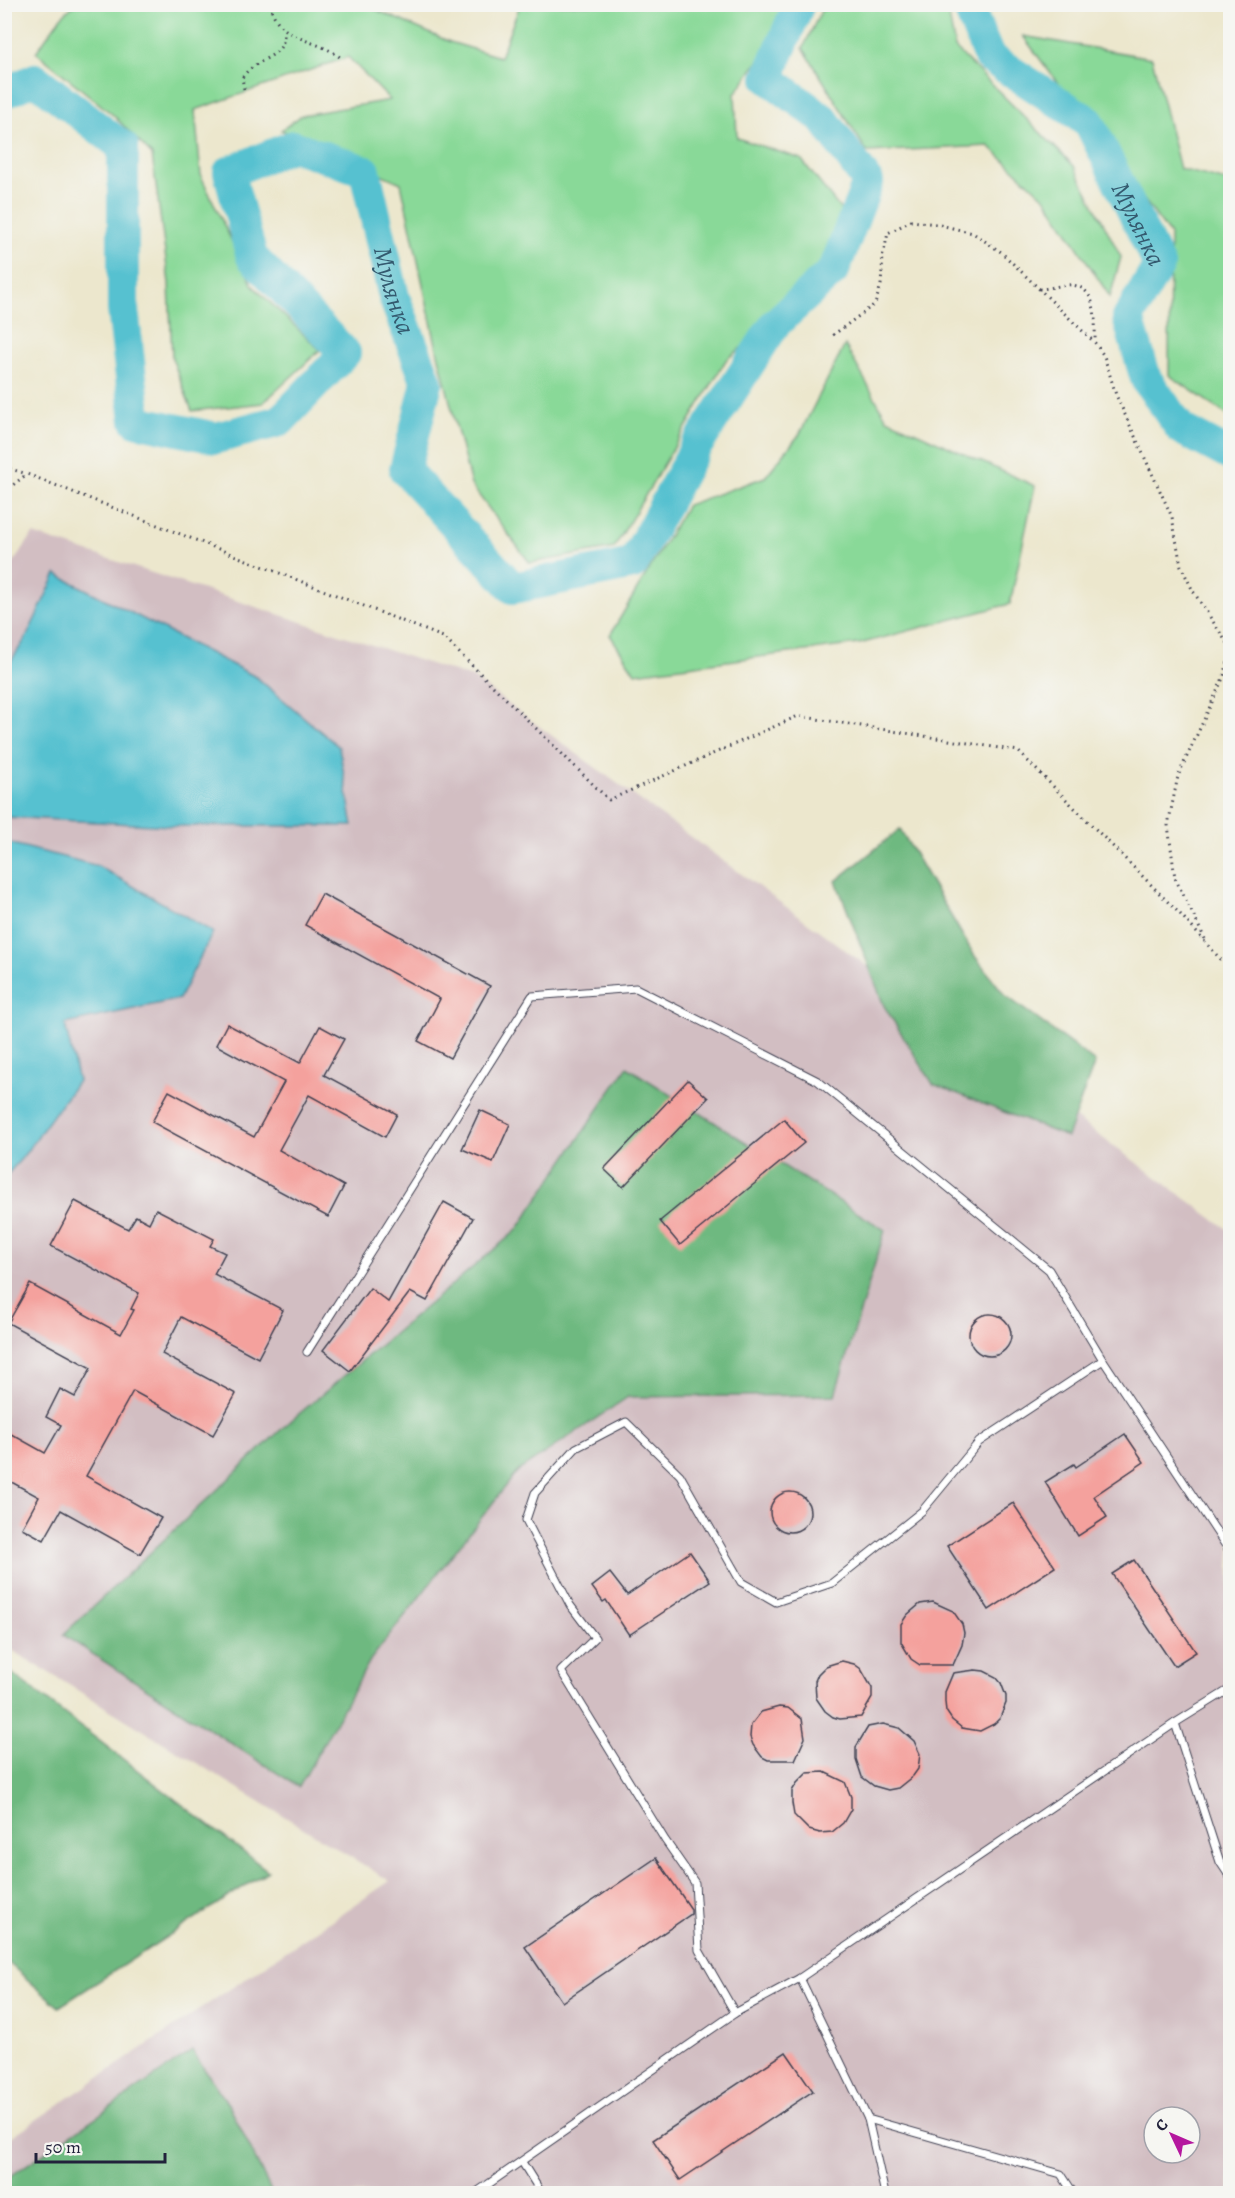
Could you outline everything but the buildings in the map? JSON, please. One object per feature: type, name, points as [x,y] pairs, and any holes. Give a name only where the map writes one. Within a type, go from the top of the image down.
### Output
[{"type":"lane","points":[[307,1352],[532,996],[636,988],[818,1081],[1049,1270],[1103,1360],[1230,1552]]},
{"type":"lane","points":[[735,2013],[699,1950],[695,1883],[665,1840],[561,1671],[595,1638],[570,1605],[526,1520],[535,1492],[576,1448],[626,1422],[680,1475],[741,1582],[776,1602],[832,1583],[922,1511],[979,1442],[1103,1360]]},
{"type":"lane","points":[[474,2193],[735,2013],[800,1978],[1174,1723],[1230,1689]]},
{"type":"lane","points":[[1174,1723],[1221,1862],[1230,1877]]},
{"type":"lane","points":[[800,1978],[868,2119],[885,2193]]},
{"type":"lane","points":[[868,2119],[1061,2174],[1074,2193]]},
{"type":"lane","points":[[522,2162],[542,2193]]},
{"type":"path","points":[[244,89],[242,78],[248,69],[279,51],[285,41],[284,30],[270,4]]},
{"type":"path","points":[[284,30],[335,52],[342,59]]},
{"type":"path","points":[[833,335],[875,304],[881,285],[883,255],[888,233],[911,221],[936,224],[973,233],[1000,252],[1060,308],[1095,343],[1104,356],[1116,395],[1172,517],[1181,566],[1193,591],[1230,645]]},
{"type":"path","points":[[1037,288],[1078,286],[1088,295],[1094,306],[1095,343]]},
{"type":"path","points":[[4,466],[443,637],[609,800],[798,716],[1018,751],[1230,970]]},
{"type":"path","points":[[4,492],[27,474]]},
{"type":"path","points":[[1209,946],[1175,878],[1168,825],[1178,776],[1224,676],[1230,654]]},
{"type":"shaded area","points":[[33,534],[473,678],[1230,1231],[1230,2193],[5,2194],[5,2141],[390,1881],[5,1646],[4,576]]},
{"type":"green space","points":[[74,5],[365,5],[450,42],[500,57],[520,5],[798,5],[735,94],[737,138],[801,159],[852,224],[806,296],[726,360],[614,548],[530,563],[471,485],[438,354],[401,183],[281,130],[302,115],[390,100],[348,57],[195,110],[201,176],[253,286],[320,350],[263,403],[192,411],[172,358],[169,283],[152,155],[113,115],[36,52],[61,17]]},
{"type":"green space","points":[[824,5],[947,5],[955,48],[1074,166],[1121,257],[1110,297],[1046,199],[989,146],[867,152],[803,48]]},
{"type":"green space","points":[[1023,36],[1152,58],[1180,169],[1230,182],[1230,417],[1169,375],[1170,235]]},
{"type":"green space","points":[[845,345],[887,419],[1035,486],[1010,604],[859,644],[635,673],[610,635],[687,505],[765,477],[799,435]]},
{"type":"green space","points":[[900,829],[974,955],[1005,995],[1095,1062],[1067,1137],[933,1084],[884,1006],[836,881]]},
{"type":"green space","points":[[627,1067],[885,1230],[835,1395],[628,1397],[517,1472],[371,1659],[299,1787],[63,1635],[287,1424],[517,1230]]},
{"type":"green space","points":[[5,1668],[268,1871],[59,2007],[5,1960]]},
{"type":"green space","points":[[192,2051],[230,2107],[272,2193],[5,2193],[5,2180]]},
{"type":"water","points":[[56,574],[256,677],[339,747],[353,826],[171,826],[5,817],[5,670],[26,638]]},
{"type":"water","points":[[5,842],[98,866],[213,932],[179,999],[65,1024],[78,1081],[22,1158],[5,1177]]},
{"type":"waterway","name":"Мулянка","points":[[4,93],[35,79],[123,147],[123,309],[136,421],[216,438],[280,421],[345,353],[252,257],[229,172],[293,146],[365,171],[394,297],[427,383],[405,470],[513,588],[633,564],[696,447],[775,324],[834,270],[868,182],[823,119],[768,78],[799,4]]},
{"type":"waterway","name":"Мулянка","points":[[967,4],[989,57],[1089,122],[1159,265],[1128,318],[1146,379],[1181,429],[1230,455]]}]
